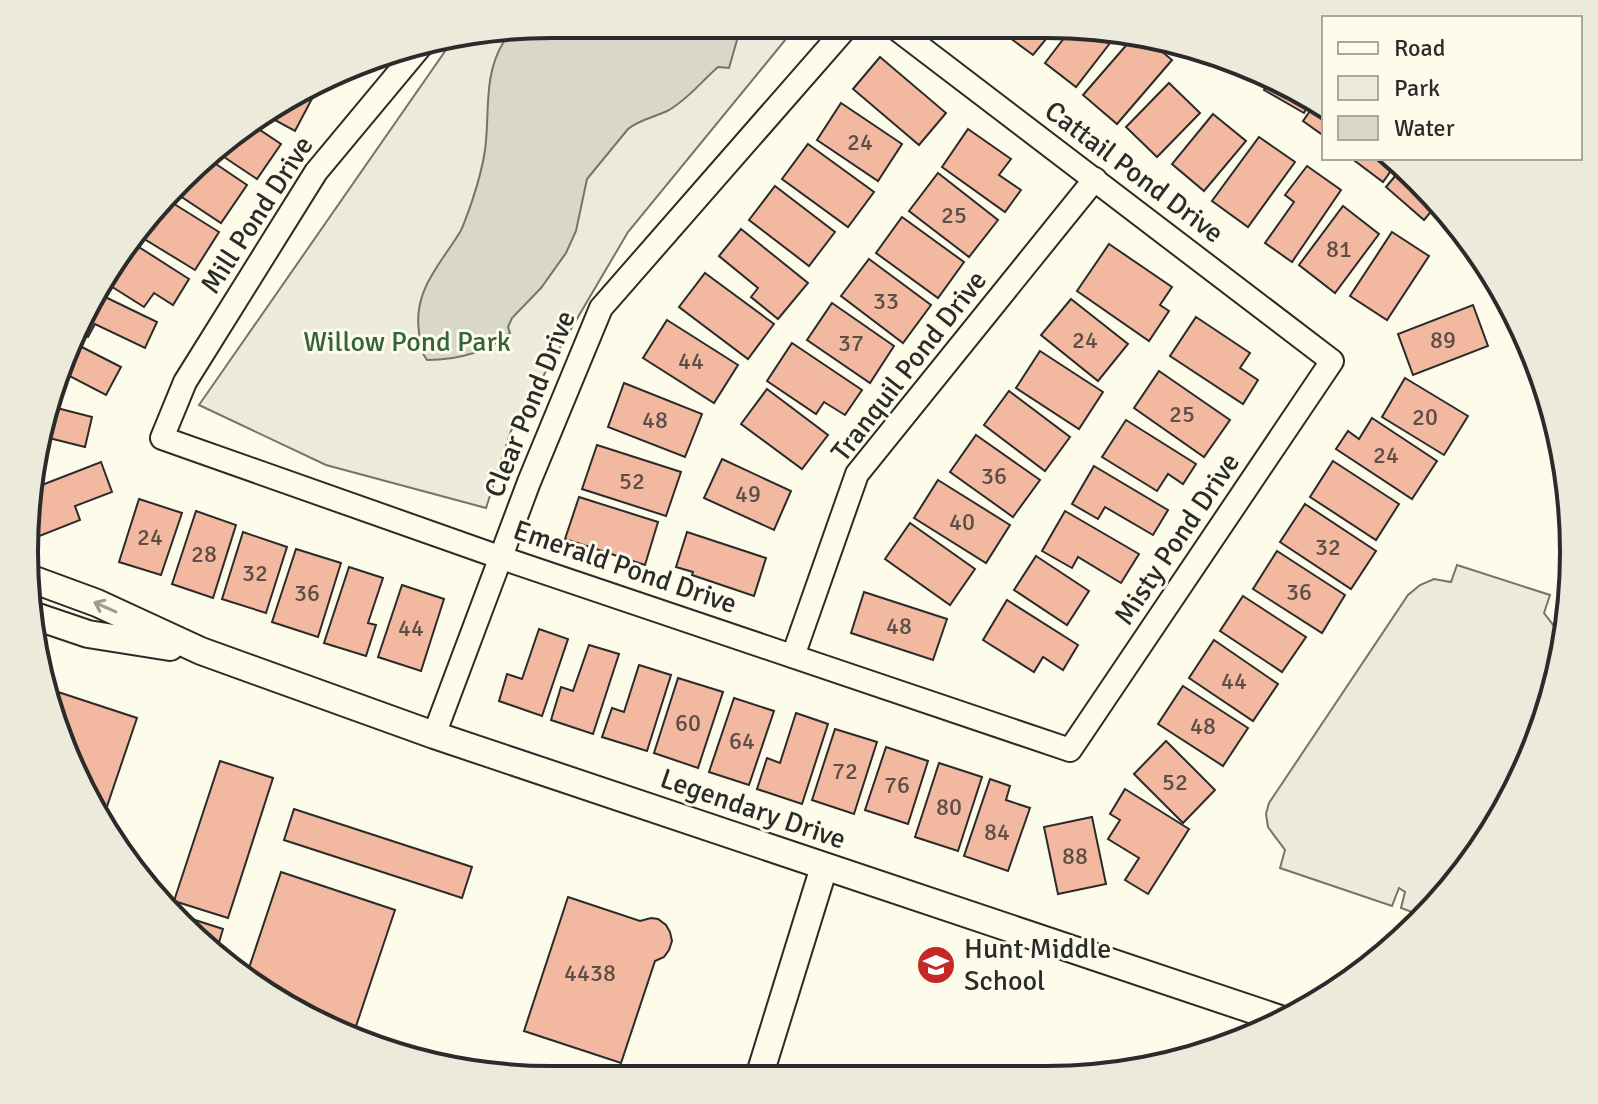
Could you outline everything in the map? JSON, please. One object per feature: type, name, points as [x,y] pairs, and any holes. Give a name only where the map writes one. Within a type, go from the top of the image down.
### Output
[{"type":"street","name":"Clear Pond Drive","points":[[434,735],[529,482],[601,308],[837,38]]},
{"type":"street","name":"Cattail Pond Drive","points":[[909,38],[1332,361]]},
{"type":"street","name":"Mill Pond Drive","points":[[162,438],[185,382],[316,172],[411,58]]},
{"type":"street","name":"Tranquil Pond Drive","points":[[793,656],[857,474],[1095,179]]},
{"type":"street","name":"Misty Pond Drive","points":[[1070,750],[1332,361]]},
{"type":"street","name":"Emerald Pond Drive","points":[[162,438],[502,558],[1070,750]]},
{"type":"street","name":"Legendary Drive","points":[[39,582],[97,603],[201,651],[434,735],[1268,1015]]},
{"type":"street","name":"Legendary Drive","points":[[42,618],[88,634],[201,651]]},
{"type":"street","points":[[762,1066],[824,867]]},
{"type":"green space","name":"Willow Pond Park","points":[[787,38],[628,232],[511,431],[486,508],[326,465],[199,405],[446,49],[518,39]]},
{"type":"shaded area","points":[[1457,565],[1550,595],[1544,613],[1555,627],[1542,685],[1521,749],[1491,809],[1454,865],[1412,912],[1401,908],[1405,892],[1399,888],[1392,906],[1280,868],[1285,850],[1268,827],[1266,814],[1269,803],[1408,595],[1434,579],[1451,582]]},
{"type":"water","points":[[552,38],[737,38],[729,68],[718,67],[676,106],[628,129],[587,179],[576,231],[566,253],[541,288],[512,318],[508,327],[510,333],[491,346],[471,354],[427,360],[420,340],[420,303],[469,210],[485,150],[492,69],[505,40]]},
{"type":"building","points":[[1010,38],[1047,38],[1033,55]]},
{"type":"building","points":[[1064,39],[1111,42],[1076,87],[1045,63]]},
{"type":"building","points":[[1127,45],[1162,52],[1172,60],[1117,124],[1083,95]]},
{"type":"building","points":[[880,57],[946,113],[919,145],[853,89]]},
{"type":"building","points":[[1169,83],[1200,113],[1157,157],[1126,127]]},
{"type":"building","points":[[1266,88],[1306,109],[1304,113],[1264,90]]},
{"type":"building","points":[[313,98],[295,131],[274,120]]},
{"type":"building","points":[[841,103],[902,144],[878,181],[817,140]]},
{"type":"building","points":[[1310,111],[1322,119],[1322,135],[1303,121]]},
{"type":"building","points":[[1213,114],[1246,141],[1204,191],[1172,164]]},
{"type":"building","points":[[968,129],[1011,159],[999,175],[1021,190],[1005,212],[942,167]]},
{"type":"building","points":[[259,130],[281,144],[257,179],[224,157]]},
{"type":"building","points":[[1259,137],[1295,162],[1248,227],[1212,201]]},
{"type":"building","points":[[808,144],[874,192],[848,227],[782,179]]},
{"type":"building","points":[[1354,160],[1378,160],[1391,171],[1383,182]]},
{"type":"building","points":[[216,164],[247,185],[221,223],[181,197]]},
{"type":"building","points":[[1307,166],[1341,190],[1292,262],[1265,243],[1294,202],[1285,195]]},
{"type":"building","points":[[938,173],[998,220],[969,257],[909,211]]},
{"type":"building","points":[[1395,176],[1431,212],[1424,220],[1386,187]]},
{"type":"building","points":[[775,186],[835,232],[809,266],[749,220]]},
{"type":"building","points":[[174,204],[219,232],[195,270],[144,239]]},
{"type":"building","points":[[1343,206],[1379,234],[1335,293],[1299,265]]},
{"type":"building","points":[[902,217],[964,262],[938,298],[876,253]]},
{"type":"building","points":[[741,229],[808,283],[778,319],[751,297],[758,288],[719,256]]},
{"type":"building","points":[[1392,232],[1429,256],[1387,320],[1350,296]]},
{"type":"building","points":[[1109,244],[1172,287],[1160,305],[1169,311],[1149,341],[1077,291]]},
{"type":"building","points":[[139,247],[189,279],[173,305],[154,293],[144,307],[112,287]]},
{"type":"building","points":[[869,259],[931,305],[903,343],[841,296]]},
{"type":"building","points":[[705,273],[774,324],[748,359],[679,307]]},
{"type":"building","points":[[106,297],[157,322],[145,348],[95,324],[88,337]]},
{"type":"building","points":[[1071,299],[1128,344],[1098,381],[1041,335]]},
{"type":"building","points":[[832,303],[894,346],[870,383],[807,340]]},
{"type":"building","points":[[1473,305],[1488,346],[1413,375],[1398,334]]},
{"type":"building","points":[[1196,317],[1250,353],[1240,368],[1258,380],[1243,404],[1170,356]]},
{"type":"building","points":[[667,320],[738,365],[714,403],[643,358]]},
{"type":"building","points":[[792,343],[862,390],[845,415],[824,402],[816,414],[767,381]]},
{"type":"building","points":[[81,347],[121,367],[106,395],[69,376]]},
{"type":"building","points":[[1040,351],[1103,392],[1079,429],[1016,388]]},
{"type":"building","points":[[1159,371],[1230,420],[1204,457],[1134,408]]},
{"type":"building","points":[[1405,378],[1468,416],[1444,455],[1382,417]]},
{"type":"building","points":[[624,383],[702,414],[685,457],[608,427]]},
{"type":"building","points":[[767,389],[828,435],[802,469],[741,424]]},
{"type":"building","points":[[1009,391],[1070,437],[1045,471],[984,425]]},
{"type":"building","points":[[59,409],[92,417],[85,447],[51,439]]},
{"type":"building","points":[[1372,418],[1437,461],[1412,499],[1336,449],[1348,431],[1359,439]]},
{"type":"building","points":[[1126,420],[1196,464],[1183,484],[1168,474],[1157,491],[1102,457]]},
{"type":"building","points":[[976,435],[1040,480],[1013,517],[950,472]]},
{"type":"building","points":[[597,445],[681,472],[666,516],[582,489]]},
{"type":"building","points":[[722,459],[791,491],[774,530],[704,498]]},
{"type":"building","points":[[1333,461],[1399,504],[1376,540],[1310,497]]},
{"type":"building","points":[[101,462],[112,492],[75,506],[80,520],[38,536],[42,485]]},
{"type":"building","points":[[1094,466],[1168,510],[1153,535],[1105,507],[1098,519],[1072,504]]},
{"type":"building","points":[[938,480],[1010,525],[986,563],[914,518]]},
{"type":"building","points":[[579,497],[658,522],[645,565],[565,539]]},
{"type":"building","points":[[139,499],[182,513],[161,575],[119,562]]},
{"type":"building","points":[[1305,504],[1376,551],[1351,589],[1280,542]]},
{"type":"building","points":[[196,511],[236,525],[213,598],[172,584]]},
{"type":"building","points":[[1065,511],[1139,554],[1121,583],[1078,557],[1072,568],[1042,551]]},
{"type":"building","points":[[910,523],[975,569],[950,605],[885,559]]},
{"type":"building","points":[[243,532],[287,547],[266,613],[222,599]]},
{"type":"building","points":[[687,532],[766,558],[754,596],[676,567]]},
{"type":"building","points":[[296,549],[341,563],[318,637],[272,622]]},
{"type":"building","points":[[1277,551],[1345,595],[1322,633],[1253,589]]},
{"type":"building","points":[[1036,556],[1089,591],[1067,625],[1014,590]]},
{"type":"building","points":[[349,567],[383,578],[368,623],[376,625],[366,656],[324,643]]},
{"type":"building","points":[[402,585],[444,599],[421,671],[378,657]]},
{"type":"building","points":[[864,592],[947,619],[933,660],[851,633]]},
{"type":"building","points":[[1243,596],[1306,637],[1282,672],[1220,631]]},
{"type":"building","points":[[1007,600],[1078,645],[1063,670],[1043,657],[1034,672],[983,640]]},
{"type":"building","points":[[539,629],[568,639],[542,716],[499,701],[507,674],[522,679]]},
{"type":"building","points":[[1214,640],[1278,684],[1253,721],[1189,678]]},
{"type":"building","points":[[589,645],[619,654],[593,734],[551,720],[561,687],[573,691]]},
{"type":"building","points":[[639,665],[671,675],[647,751],[602,737],[612,708],[624,712]]},
{"type":"building","points":[[678,678],[723,692],[698,768],[654,753]]},
{"type":"building","points":[[1183,686],[1248,728],[1223,766],[1158,724]]},
{"type":"building","points":[[58,692],[137,718],[106,808],[77,749]]},
{"type":"building","points":[[734,698],[774,711],[749,785],[709,772]]},
{"type":"building","points":[[796,713],[828,724],[802,804],[757,789],[767,758],[780,763]]},
{"type":"building","points":[[835,729],[877,742],[854,814],[812,800]]},
{"type":"building","points":[[1166,741],[1215,790],[1183,823],[1134,774]]},
{"type":"building","points":[[886,747],[928,761],[908,824],[865,810]]},
{"type":"building","points":[[220,761],[273,778],[228,918],[174,900]]},
{"type":"building","points":[[939,763],[982,777],[958,851],[915,837]]},
{"type":"building","points":[[990,779],[1010,786],[1006,800],[1030,808],[1008,871],[964,856]]},
{"type":"building","points":[[1125,789],[1189,829],[1148,894],[1125,880],[1139,858],[1108,839],[1120,820],[1110,814]]},
{"type":"building","points":[[294,809],[472,867],[462,898],[284,840]]},
{"type":"building","points":[[1092,817],[1106,884],[1058,894],[1044,827]]},
{"type":"building","points":[[281,872],[395,910],[356,1027],[295,997],[249,967]]},
{"type":"building","points":[[568,897],[640,921],[658,919],[670,932],[672,941],[669,950],[664,957],[655,961],[621,1063],[524,1031]]},
{"type":"building","points":[[194,920],[223,929],[219,943]]},
{"type":"place","name":"Hunt Middle School","points":[[936,965]]}]
